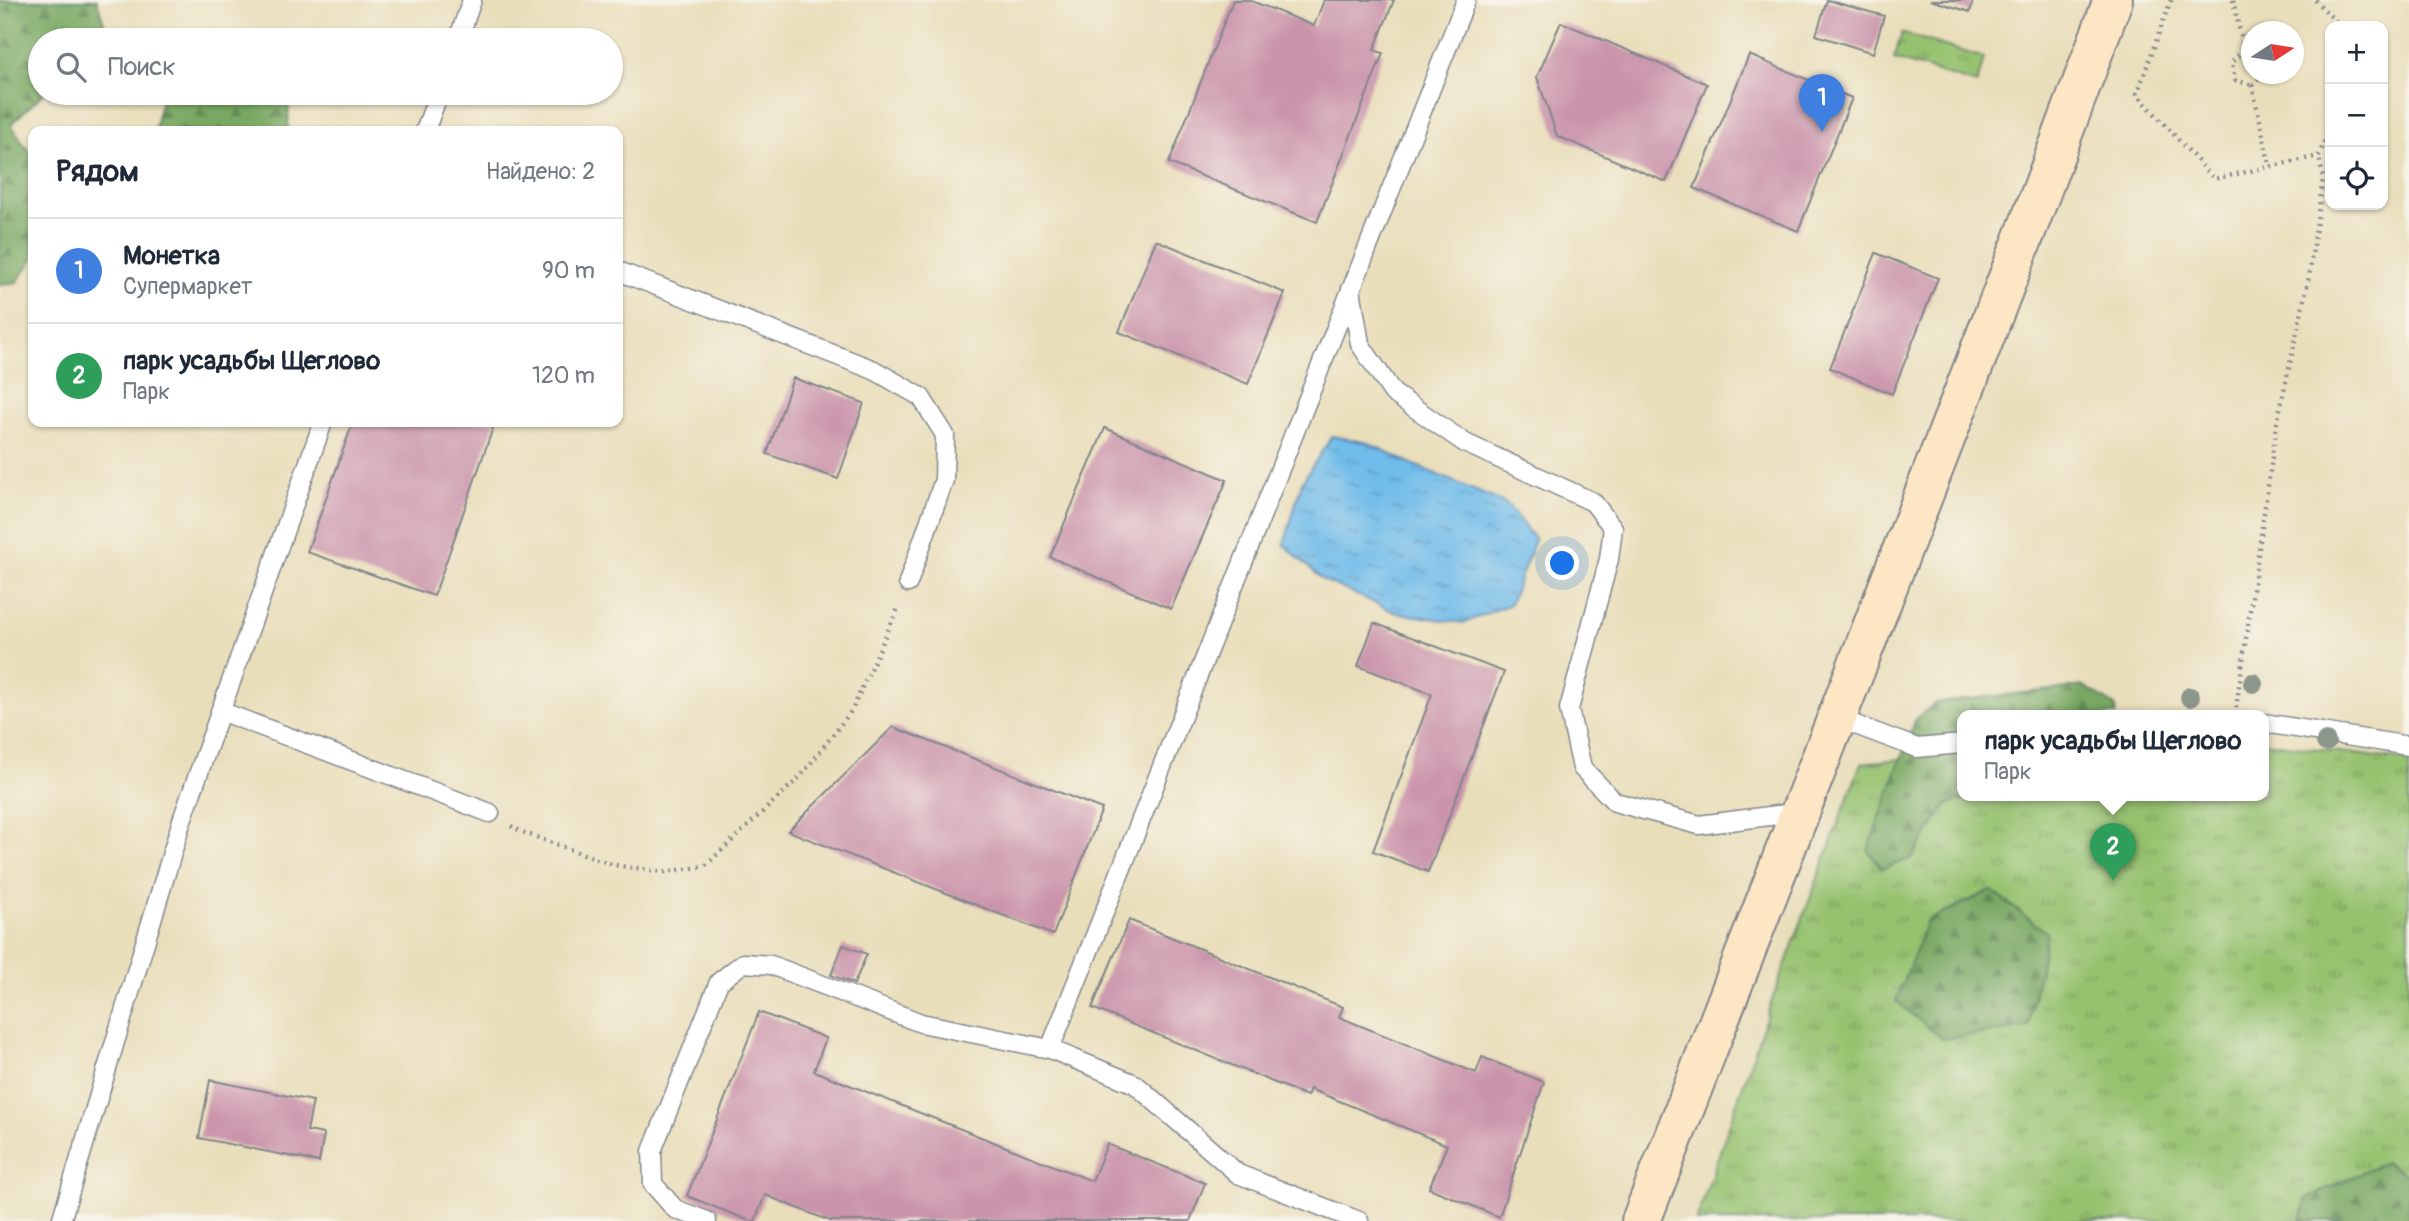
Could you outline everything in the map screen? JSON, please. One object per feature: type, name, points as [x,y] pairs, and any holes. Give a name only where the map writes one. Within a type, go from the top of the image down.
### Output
[{"type":"main road","points":[[1641,1221],[2034,211],[2113,0]]},
{"type":"lane","points":[[462,28],[472,0]]},
{"type":"lane","points":[[1050,1049],[1466,0]]},
{"type":"lane","points":[[427,126],[435,105]]},
{"type":"lane","points":[[623,273],[874,370],[921,397],[945,435],[944,480],[908,583]]},
{"type":"lane","points":[[1351,289],[1360,344],[1393,393],[1465,443],[1594,502],[1613,528],[1609,559],[1569,709],[1582,768],[1615,802],[1699,825],[1801,812]]},
{"type":"lane","points":[[61,1221],[181,820],[321,427]]},
{"type":"lane","points":[[220,712],[489,813]]},
{"type":"lane","points":[[1837,718],[1917,748],[1957,744]]},
{"type":"lane","points":[[2269,724],[2409,746]]},
{"type":"lane","points":[[707,1221],[675,1209],[653,1184],[652,1151],[719,982],[743,962],[771,965],[921,1023],[1050,1049],[1135,1084],[1238,1174],[1359,1221]]},
{"type":"path","points":[[2171,0],[2137,94],[2214,180],[2319,156]]},
{"type":"path","points":[[2233,0],[2241,36]]},
{"type":"path","points":[[2315,0],[2335,21]]},
{"type":"path","points":[[2241,53],[2232,62],[2235,80],[2241,82]]},
{"type":"path","points":[[2249,84],[2252,85],[2270,167]]},
{"type":"path","points":[[2236,710],[2277,423],[2309,277],[2323,178],[2319,156],[2325,139]]},
{"type":"path","points":[[489,813],[522,832],[614,865],[665,872],[705,866],[801,775],[852,710],[908,583]]},
{"type":"green space","points":[[0,0],[97,0],[105,28],[28,28],[28,105],[31,105],[11,124],[28,150],[28,266],[17,282],[0,285]]},
{"type":"green space","points":[[1902,33],[1984,58],[1977,84],[1894,59]]},
{"type":"green space","points":[[160,105],[289,105],[288,126],[155,126]]},
{"type":"green space","points":[[2084,686],[2115,706],[2115,710],[1957,710],[1958,801],[1947,804],[1912,858],[1882,869],[1868,851],[1915,719],[1936,703]]},
{"type":"green space","points":[[2269,743],[2409,761],[2409,1221],[1696,1221],[1772,1000],[1861,763],[1957,753],[1957,801],[2269,801]]},
{"type":"green space","points":[[1991,890],[2047,933],[2028,1027],[1942,1039],[1896,1001],[1927,921]]},
{"type":"green space","points":[[2385,1162],[2409,1175],[2409,1221],[2301,1221],[2307,1198]]},
{"type":"water","points":[[1332,436],[1369,443],[1507,504],[1535,540],[1510,604],[1464,623],[1397,613],[1323,580],[1284,545],[1302,482]]},
{"type":"building","points":[[1233,0],[1249,0],[1314,26],[1324,0],[1394,0],[1374,50],[1383,53],[1317,222],[1169,163]]},
{"type":"building","points":[[1827,0],[1884,16],[1873,53],[1816,35]]},
{"type":"building","points":[[1930,0],[1973,0],[1970,12]]},
{"type":"building","points":[[1561,22],[1707,84],[1666,182],[1557,136],[1537,77]]},
{"type":"building","points":[[1749,55],[1852,98],[1798,231],[1694,188]]},
{"type":"building","points":[[1156,240],[1285,293],[1248,384],[1119,332]]},
{"type":"building","points":[[1876,253],[1938,278],[1892,394],[1830,368]]},
{"type":"building","points":[[793,378],[864,403],[838,479],[767,454]]},
{"type":"building","points":[[351,427],[493,427],[434,596],[307,552]]},
{"type":"building","points":[[1105,428],[1227,480],[1171,609],[1050,557]]},
{"type":"building","points":[[1374,623],[1504,672],[1428,872],[1373,851],[1432,694],[1358,666]]},
{"type":"building","points":[[893,727],[1102,809],[1053,935],[788,831]]},
{"type":"building","points":[[1129,920],[1343,1007],[1339,1017],[1476,1073],[1482,1057],[1544,1082],[1499,1217],[1429,1188],[1447,1145],[1310,1089],[1307,1096],[1092,1008]]},
{"type":"building","points":[[843,945],[867,954],[854,984],[831,975]]},
{"type":"building","points":[[759,1012],[826,1038],[814,1071],[1092,1181],[1107,1144],[1205,1183],[1190,1221],[830,1221],[765,1195],[755,1221],[750,1221],[687,1196]]},
{"type":"building","points":[[210,1080],[313,1101],[307,1131],[324,1134],[319,1162],[199,1138]]},
{"type":"place","name":"Монетка","points":[[1822,132]]},
{"type":"place","name":"парк усадьбы Щеглово","points":[[2113,881]]}]
